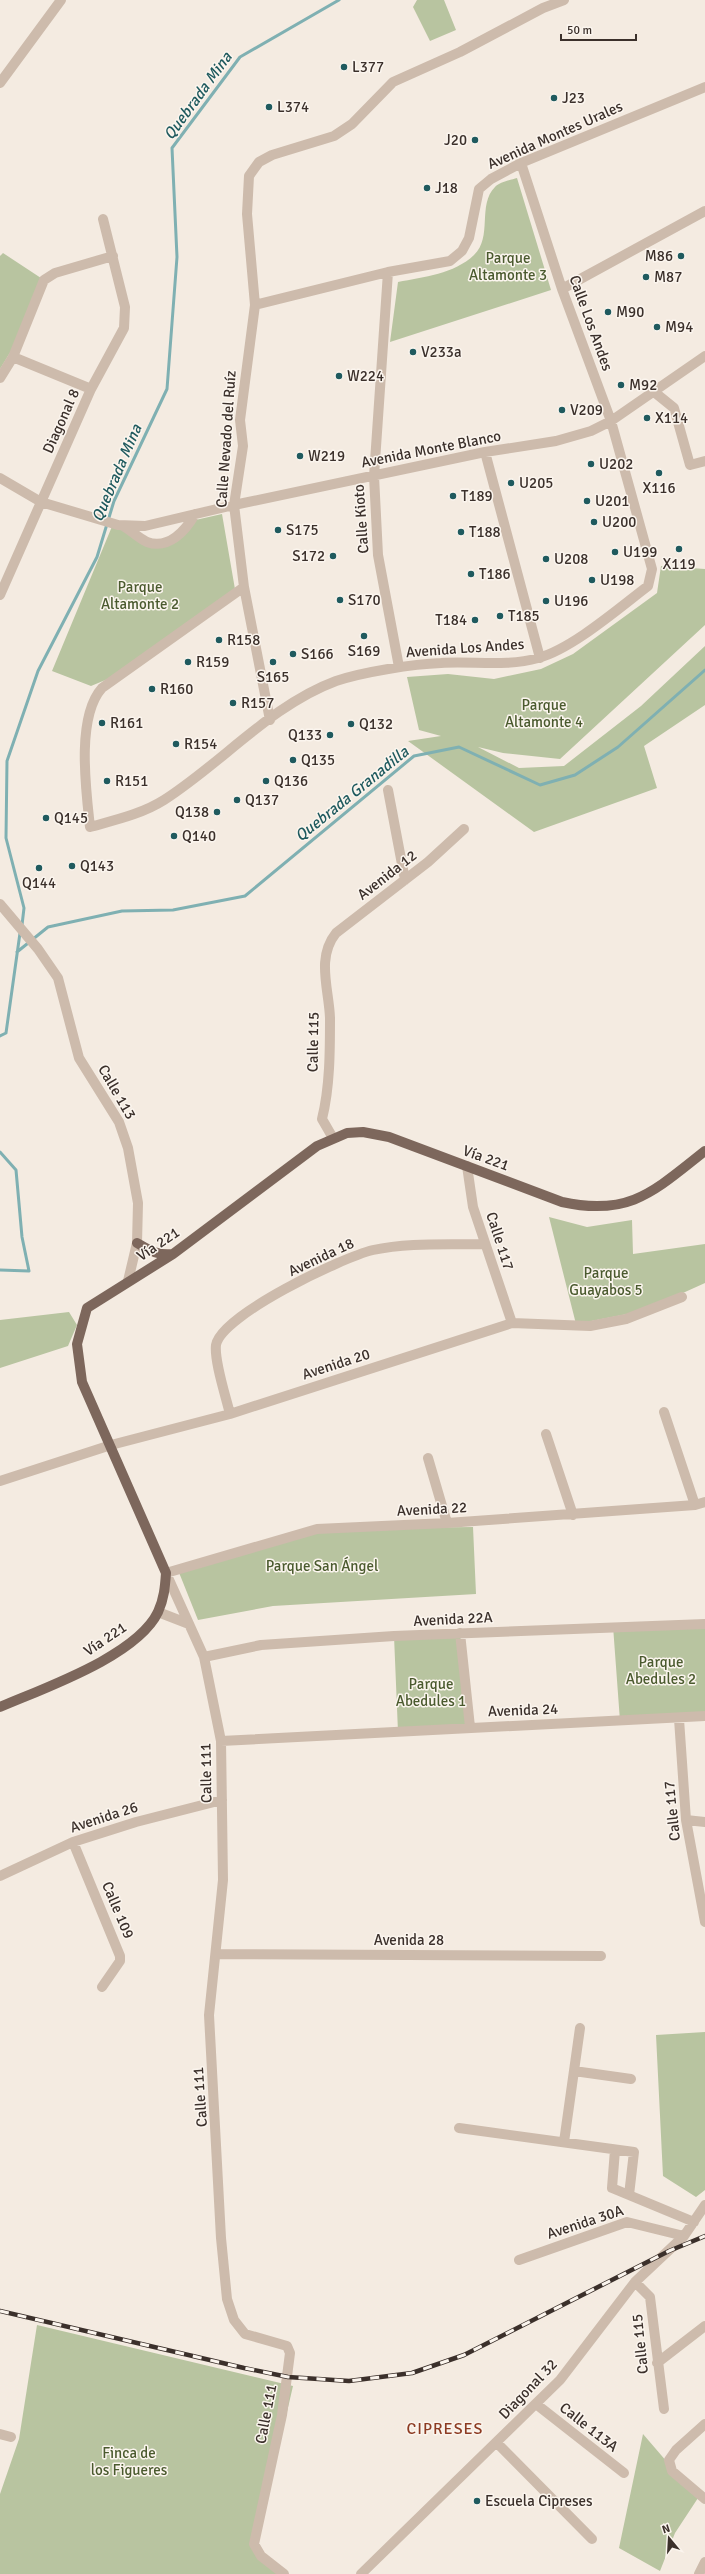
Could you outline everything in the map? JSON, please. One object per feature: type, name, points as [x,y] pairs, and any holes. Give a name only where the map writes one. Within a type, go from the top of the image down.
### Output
[{"type":"main road","name":"Vía 221","points":[[0,1707],[103,1661],[133,1640],[158,1612],[164,1597],[166,1573],[82,1382],[77,1344],[87,1308],[173,1254],[317,1146],[347,1133],[363,1132],[389,1137],[562,1202],[583,1206],[606,1207],[635,1201],[655,1191],[705,1151]]},
{"type":"main road","points":[[137,1243],[152,1252],[163,1255],[173,1254]]},
{"type":"street","points":[[0,82],[60,0]]},
{"type":"street","name":"Calle Nevado del Ruíz","points":[[270,720],[244,587],[234,504],[243,446],[240,420],[255,305],[247,194],[249,176],[259,162],[272,155],[334,136],[352,124],[393,82],[460,52],[543,8],[564,0]]},
{"type":"street","name":"Avenida Montes Urales","points":[[255,305],[388,272],[450,261],[462,251],[469,238],[479,189],[491,179],[521,163],[705,87]]},
{"type":"street","name":"Calle Los Andes","points":[[521,163],[562,290],[611,422],[652,569],[648,586]]},
{"type":"street","points":[[562,290],[705,210]]},
{"type":"street","name":"Diagonal 8","points":[[0,595],[91,389],[124,328],[125,307],[103,219]]},
{"type":"street","points":[[0,378],[13,357],[44,280],[55,273],[113,256]]},
{"type":"street","name":"Calle Kioto","points":[[388,272],[374,476],[378,555],[399,668]]},
{"type":"street","name":"Avenida Monte Blanco","points":[[120,526],[163,517],[195,514],[234,504],[485,452],[556,441],[591,431],[611,422],[653,391],[705,356]]},
{"type":"street","points":[[13,357],[91,389]]},
{"type":"street","points":[[653,391],[674,408],[690,465],[705,461]]},
{"type":"street","points":[[485,452],[540,658]]},
{"type":"street","points":[[0,478],[41,502],[120,526],[148,542],[166,541],[178,536],[186,529],[195,514]]},
{"type":"street","name":"Avenida Los Andes","points":[[244,587],[102,688],[95,696],[86,721],[86,793],[90,827],[138,813],[163,801],[270,720],[308,694],[338,681],[399,668],[441,663],[516,662],[540,658],[565,646],[648,586]]},
{"type":"street","points":[[388,790],[405,880]]},
{"type":"street","name":"Avenida 12","points":[[327,944],[336,933],[405,880],[464,830]]},
{"type":"street","name":"Calle 113","points":[[0,904],[38,949],[62,988],[79,1058],[115,1115],[124,1135],[138,1202],[137,1243],[128,1281]]},
{"type":"street","name":"Calle 115","points":[[327,944],[325,971],[330,1018],[326,1102],[322,1118],[333,1138]]},
{"type":"street","name":"Calle 117","points":[[467,1166],[473,1207],[484,1244],[512,1323]]},
{"type":"street","name":"Avenida 18","points":[[230,1414],[220,1374],[216,1345],[225,1328],[241,1315],[340,1261],[373,1250],[408,1245],[484,1244]]},
{"type":"street","name":"Avenida 20","points":[[0,1481],[111,1445],[230,1414],[512,1323],[590,1326],[626,1319],[682,1297]]},
{"type":"street","points":[[664,1412],[695,1505]]},
{"type":"street","points":[[546,1434],[573,1515]]},
{"type":"street","points":[[428,1458],[447,1523]]},
{"type":"street","name":"Avenida 22","points":[[166,1573],[317,1529],[573,1515],[695,1505],[705,1502]]},
{"type":"street","name":"Calle 111","points":[[166,1573],[204,1657],[221,1741],[223,1880],[217,1954],[209,2015],[221,2238],[227,2299],[234,2320],[245,2334],[286,2346],[290,2353],[282,2415],[254,2544],[261,2556],[284,2574]]},
{"type":"street","points":[[158,1612],[190,1624]]},
{"type":"street","name":"Avenida 22A","points":[[204,1657],[262,1645],[460,1634],[705,1624]]},
{"type":"street","points":[[460,1634],[470,1727]]},
{"type":"street","name":"Avenida 24","points":[[221,1741],[470,1727],[679,1719],[705,1716]]},
{"type":"street","name":"Calle 117","points":[[679,1719],[686,1820],[705,1922]]},
{"type":"street","name":"Avenida 26","points":[[0,1876],[73,1842],[136,1822],[222,1800]]},
{"type":"street","points":[[686,1820],[705,1822]]},
{"type":"street","name":"Calle 109","points":[[73,1842],[120,1956],[120,1961],[102,1987]]},
{"type":"street","name":"Avenida 28","points":[[217,1954],[601,1956]]},
{"type":"street","points":[[564,2142],[580,2028]]},
{"type":"street","points":[[574,2071],[631,2079]]},
{"type":"street","points":[[459,2128],[634,2152],[629,2195]]},
{"type":"street","points":[[615,2150],[612,2188],[694,2222]]},
{"type":"street","name":"Diagonal 32","points":[[361,2574],[560,2380],[635,2282],[684,2236],[705,2205]]},
{"type":"street","name":"Avenida 30A","points":[[519,2260],[627,2222],[684,2236]]},
{"type":"street","name":"Calle 115","points":[[635,2282],[650,2297],[657,2363],[664,2409]]},
{"type":"street","points":[[657,2363],[701,2335],[705,2326]]},
{"type":"street","name":"Calle 113A","points":[[536,2404],[624,2473]]},
{"type":"street","points":[[705,2424],[676,2450],[669,2460],[672,2471],[705,2499]]},
{"type":"street","points":[[0,2434],[11,2437]]},
{"type":"street","points":[[497,2443],[592,2539]]},
{"type":"street","points":[[699,2574],[705,2562]]},
{"type":"green space","points":[[417,0],[444,0],[456,30],[430,41],[413,7]]},
{"type":"green space","name":"Parque Altamonte 3","points":[[517,178],[551,290],[390,342],[398,282],[448,271],[457,267],[474,255],[480,248],[483,239],[485,212],[490,194],[499,184]]},
{"type":"green space","points":[[3,253],[44,280],[11,351],[0,369],[0,256]]},
{"type":"green space","name":"Parque Altamonte 2","points":[[222,514],[236,595],[127,671],[91,686],[52,671],[113,524],[148,542],[164,542],[191,521]]},
{"type":"green space","name":"Parque Altamonte 4","points":[[661,566],[705,569],[705,625],[560,759],[503,753],[478,747],[519,768],[564,766],[641,706],[705,646],[705,705],[644,746],[657,788],[534,832],[408,741],[441,736],[419,730],[407,677],[448,674],[494,679],[541,669],[573,654],[657,593]]},
{"type":"green space","name":"Parque Guayabos 5","points":[[549,1217],[587,1227],[632,1220],[633,1254],[705,1244],[705,1283],[643,1311],[576,1324]]},
{"type":"green space","points":[[69,1312],[77,1325],[68,1346],[0,1368],[0,1320]]},
{"type":"green space","name":"Parque San Ángel","points":[[473,1527],[476,1594],[273,1606],[198,1620],[178,1570],[317,1529]]},
{"type":"green space","name":"Parque Abedules 2","points":[[705,1624],[705,1715],[620,1721],[613,1626]]},
{"type":"green space","name":"Parque Abedules 1","points":[[460,1633],[470,1727],[398,1732],[394,1636]]},
{"type":"green space","points":[[705,2032],[705,2190],[696,2197],[663,2176],[656,2035]]},
{"type":"green space","name":"Finca de los Figueres","points":[[37,2325],[293,2386],[256,2546],[288,2574],[0,2574],[0,2494],[19,2439]]},
{"type":"green space","points":[[643,2434],[698,2498],[675,2533],[660,2571],[619,2548]]},
{"type":"waterway","name":"Quebrada Mina","points":[[22,925],[24,908],[6,838],[7,761],[38,671],[97,557],[114,501],[167,389],[177,257],[172,148],[240,57],[339,0]]},
{"type":"waterway","name":"Quebrada Granadilla","points":[[17,952],[48,927],[122,911],[173,910],[245,896],[414,756],[459,747],[540,785],[575,775],[618,747],[705,670]]},
{"type":"waterway","name":"Quebrada Mina","points":[[0,1036],[6,1033],[20,933]]},
{"type":"waterway","name":"Quebrada Mina","points":[[0,1152],[16,1170],[22,1237],[29,1271],[0,1270]]},
{"type":"railway","points":[[0,2311],[288,2377],[349,2381],[412,2373],[464,2355],[669,2251],[705,2236]]},
{"type":"place","name":"L377","points":[[344,67]]},
{"type":"place","name":"J23","points":[[554,98]]},
{"type":"place","name":"L374","points":[[269,107]]},
{"type":"place","name":"J20","points":[[475,140]]},
{"type":"place","name":"J18","points":[[427,188]]},
{"type":"place","name":"M86","points":[[681,256]]},
{"type":"place","name":"M87","points":[[646,277]]},
{"type":"place","name":"M90","points":[[608,312]]},
{"type":"place","name":"M94","points":[[657,327]]},
{"type":"place","name":"V233a","points":[[413,352]]},
{"type":"place","name":"W224","points":[[339,376]]},
{"type":"place","name":"M92","points":[[621,385]]},
{"type":"place","name":"V209","points":[[562,410]]},
{"type":"place","name":"X114","points":[[647,418]]},
{"type":"place","name":"W219","points":[[300,456]]},
{"type":"place","name":"U202","points":[[591,464]]},
{"type":"place","name":"X116","points":[[659,473]]},
{"type":"place","name":"U205","points":[[511,483]]},
{"type":"place","name":"T189","points":[[453,496]]},
{"type":"place","name":"U201","points":[[587,501]]},
{"type":"place","name":"U200","points":[[594,522]]},
{"type":"place","name":"S175","points":[[278,530]]},
{"type":"place","name":"T188","points":[[461,532]]},
{"type":"place","name":"X119","points":[[679,549]]},
{"type":"place","name":"U199","points":[[615,552]]},
{"type":"place","name":"S172","points":[[333,556]]},
{"type":"place","name":"U208","points":[[546,559]]},
{"type":"place","name":"T186","points":[[471,574]]},
{"type":"place","name":"U198","points":[[592,580]]},
{"type":"place","name":"S170","points":[[340,600]]},
{"type":"place","name":"U196","points":[[546,601]]},
{"type":"place","name":"T185","points":[[500,616]]},
{"type":"place","name":"T184","points":[[475,620]]},
{"type":"place","name":"S169","points":[[364,636]]},
{"type":"place","name":"R158","points":[[219,640]]},
{"type":"place","name":"S166","points":[[293,654]]},
{"type":"place","name":"R159","points":[[188,662]]},
{"type":"place","name":"S165","points":[[273,662]]},
{"type":"place","name":"R160","points":[[152,689]]},
{"type":"place","name":"R157","points":[[233,703]]},
{"type":"place","name":"R161","points":[[102,723]]},
{"type":"place","name":"Q132","points":[[351,724]]},
{"type":"place","name":"Q133","points":[[330,735]]},
{"type":"place","name":"R154","points":[[176,744]]},
{"type":"place","name":"Q135","points":[[293,760]]},
{"type":"place","name":"R151","points":[[107,781]]},
{"type":"place","name":"Q136","points":[[266,781]]},
{"type":"place","name":"Q137","points":[[237,800]]},
{"type":"place","name":"Q138","points":[[217,812]]},
{"type":"place","name":"Q145","points":[[46,818]]},
{"type":"place","name":"Q140","points":[[174,836]]},
{"type":"place","name":"Q143","points":[[72,866]]},
{"type":"place","name":"Q144","points":[[39,868]]},
{"type":"place","name":"Escuela Cipreses","points":[[477,2501]]},
{"type":"district","name":"CIPRESES","points":[[445,2429]]}]
